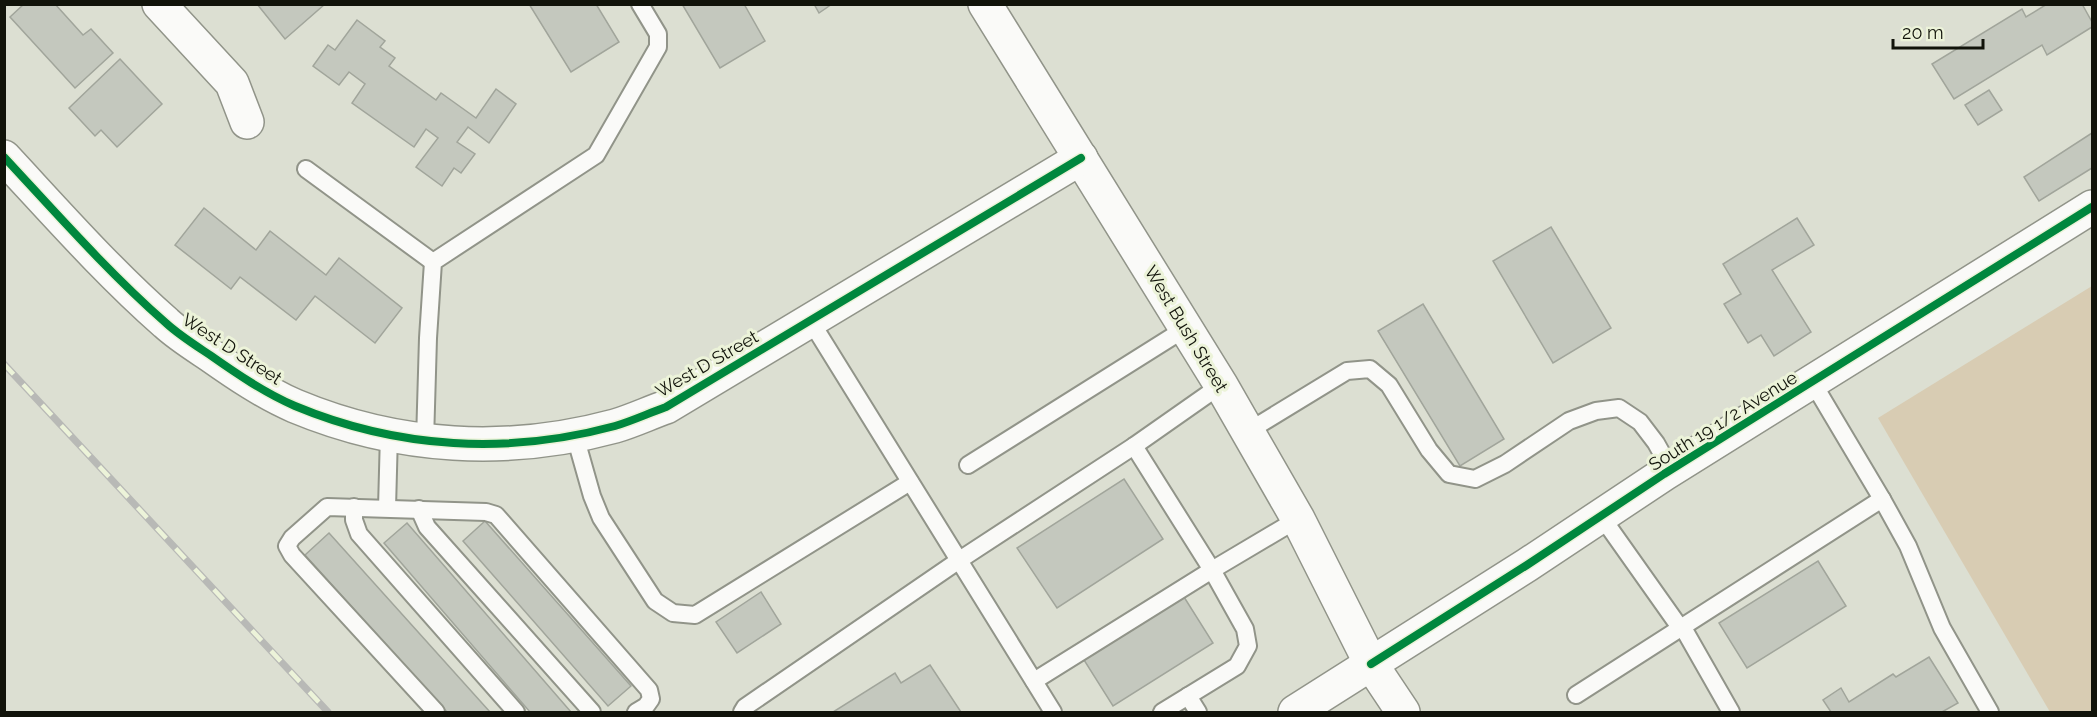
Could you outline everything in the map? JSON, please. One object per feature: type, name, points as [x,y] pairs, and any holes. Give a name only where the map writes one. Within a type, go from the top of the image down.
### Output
[{"type":"street","points":[[159,4],[232,83],[247,122]]},
{"type":"street","name":"West Bush Street","points":[[985,4],[1221,385],[1299,519],[1371,664],[1403,712]]},
{"type":"street","name":"West D Street","points":[[4,158],[121,281],[167,325],[247,381],[295,406],[359,428],[425,441],[467,445],[524,443],[575,436],[618,425],[666,407],[1081,158]]},
{"type":"street","name":"South 19 1/2 Avenue","points":[[1295,712],[1671,470],[2092,207]]},
{"type":"lane","points":[[433,262],[596,155],[658,47],[658,34],[640,4]]},
{"type":"lane","points":[[306,170],[433,262]]},
{"type":"lane","points":[[425,441],[433,262]]},
{"type":"lane","points":[[810,320],[1053,712]]},
{"type":"lane","points":[[968,465],[1186,328]]},
{"type":"lane","points":[[1247,432],[1347,371],[1370,369],[1389,385],[1429,450],[1449,474],[1475,479],[1505,464],[1569,421],[1596,411],[1619,408],[1640,422],[1656,443],[1671,470]]},
{"type":"lane","points":[[1813,383],[1908,546],[1942,628],[1990,712]]},
{"type":"lane","points":[[742,712],[745,707],[958,561],[1134,446],[1221,385]]},
{"type":"lane","points":[[387,508],[389,434]]},
{"type":"lane","points":[[575,436],[601,518],[655,601],[673,613],[695,615],[910,482]]},
{"type":"lane","points":[[1134,446],[1212,570],[1245,629],[1248,646],[1237,666],[1162,712]]},
{"type":"lane","points":[[1576,695],[1882,499]]},
{"type":"lane","points":[[436,712],[292,555],[287,546],[292,538],[327,507],[486,512],[496,515],[649,690],[651,699],[646,706],[636,712]]},
{"type":"lane","points":[[354,507],[354,520],[358,534],[516,712]]},
{"type":"lane","points":[[420,509],[427,527],[592,712]]},
{"type":"lane","points":[[1601,516],[1686,633],[1731,712]]},
{"type":"lane","points":[[1034,681],[1212,570],[1299,519]]},
{"type":"lane","points":[[1188,696],[1198,712]]},
{"type":"shaded area","points":[[2092,286],[2092,712],[2050,712],[1878,418]]},
{"type":"building","points":[[24,4],[55,4],[83,35],[91,29],[113,53],[75,88],[10,17]]},
{"type":"building","points":[[257,4],[325,4],[285,39]]},
{"type":"building","points":[[529,4],[596,4],[619,42],[571,72]]},
{"type":"building","points":[[682,4],[744,4],[765,41],[720,68]]},
{"type":"building","points":[[814,4],[832,4],[819,13]]},
{"type":"building","points":[[2047,4],[2082,4],[2092,22],[2092,27],[2047,55],[2042,45],[1954,99],[1932,64],[2022,9],[2026,17]]},
{"type":"building","points":[[357,20],[385,41],[380,47],[395,58],[389,66],[436,100],[441,93],[476,118],[496,89],[516,104],[489,143],[468,127],[457,142],[475,154],[461,173],[454,168],[442,186],[416,167],[438,138],[426,129],[414,147],[352,103],[365,84],[349,72],[339,85],[313,66],[328,45],[335,50]]},
{"type":"building","points":[[120,59],[162,104],[117,147],[101,130],[95,136],[69,108]]},
{"type":"building","points":[[1989,90],[2002,110],[1978,125],[1965,105]]},
{"type":"building","points":[[2092,133],[2092,168],[2039,201],[2024,177]]},
{"type":"building","points":[[204,208],[256,250],[270,231],[326,275],[339,258],[402,308],[375,343],[315,296],[296,320],[240,277],[231,289],[175,245]]},
{"type":"building","points":[[1797,218],[1814,245],[1772,270],[1811,332],[1774,356],[1761,335],[1748,343],[1724,304],[1741,294],[1723,264]]},
{"type":"building","points":[[1551,227],[1611,328],[1553,363],[1493,261]]},
{"type":"building","points":[[1423,304],[1504,439],[1460,466],[1378,331]]},
{"type":"building","points":[[1124,479],[1163,539],[1057,608],[1017,548]]},
{"type":"building","points":[[485,521],[631,686],[608,706],[463,541]]},
{"type":"building","points":[[407,523],[571,712],[530,712],[384,543]]},
{"type":"building","points":[[329,533],[490,712],[447,712],[305,555]]},
{"type":"building","points":[[1818,561],[1846,606],[1747,668],[1719,623]]},
{"type":"building","points":[[761,592],[781,624],[737,653],[716,622]]},
{"type":"building","points":[[1184,597],[1213,643],[1113,706],[1084,660]]},
{"type":"building","points":[[1929,657],[1958,703],[1942,712],[1831,712],[1823,700],[1841,688],[1849,702],[1893,674],[1896,677]]},
{"type":"building","points":[[930,665],[961,712],[833,712],[895,673],[901,683]]},
{"type":"railway","points":[[4,364],[328,712]]},
{"type":"cycle path","points":[[4,157],[103,263],[176,332],[262,389],[295,406],[373,431],[413,439],[494,444],[575,435],[615,426],[666,407],[1081,158]]},
{"type":"cycle path","points":[[1371,664],[1527,565],[1664,474],[2092,207]]}]
